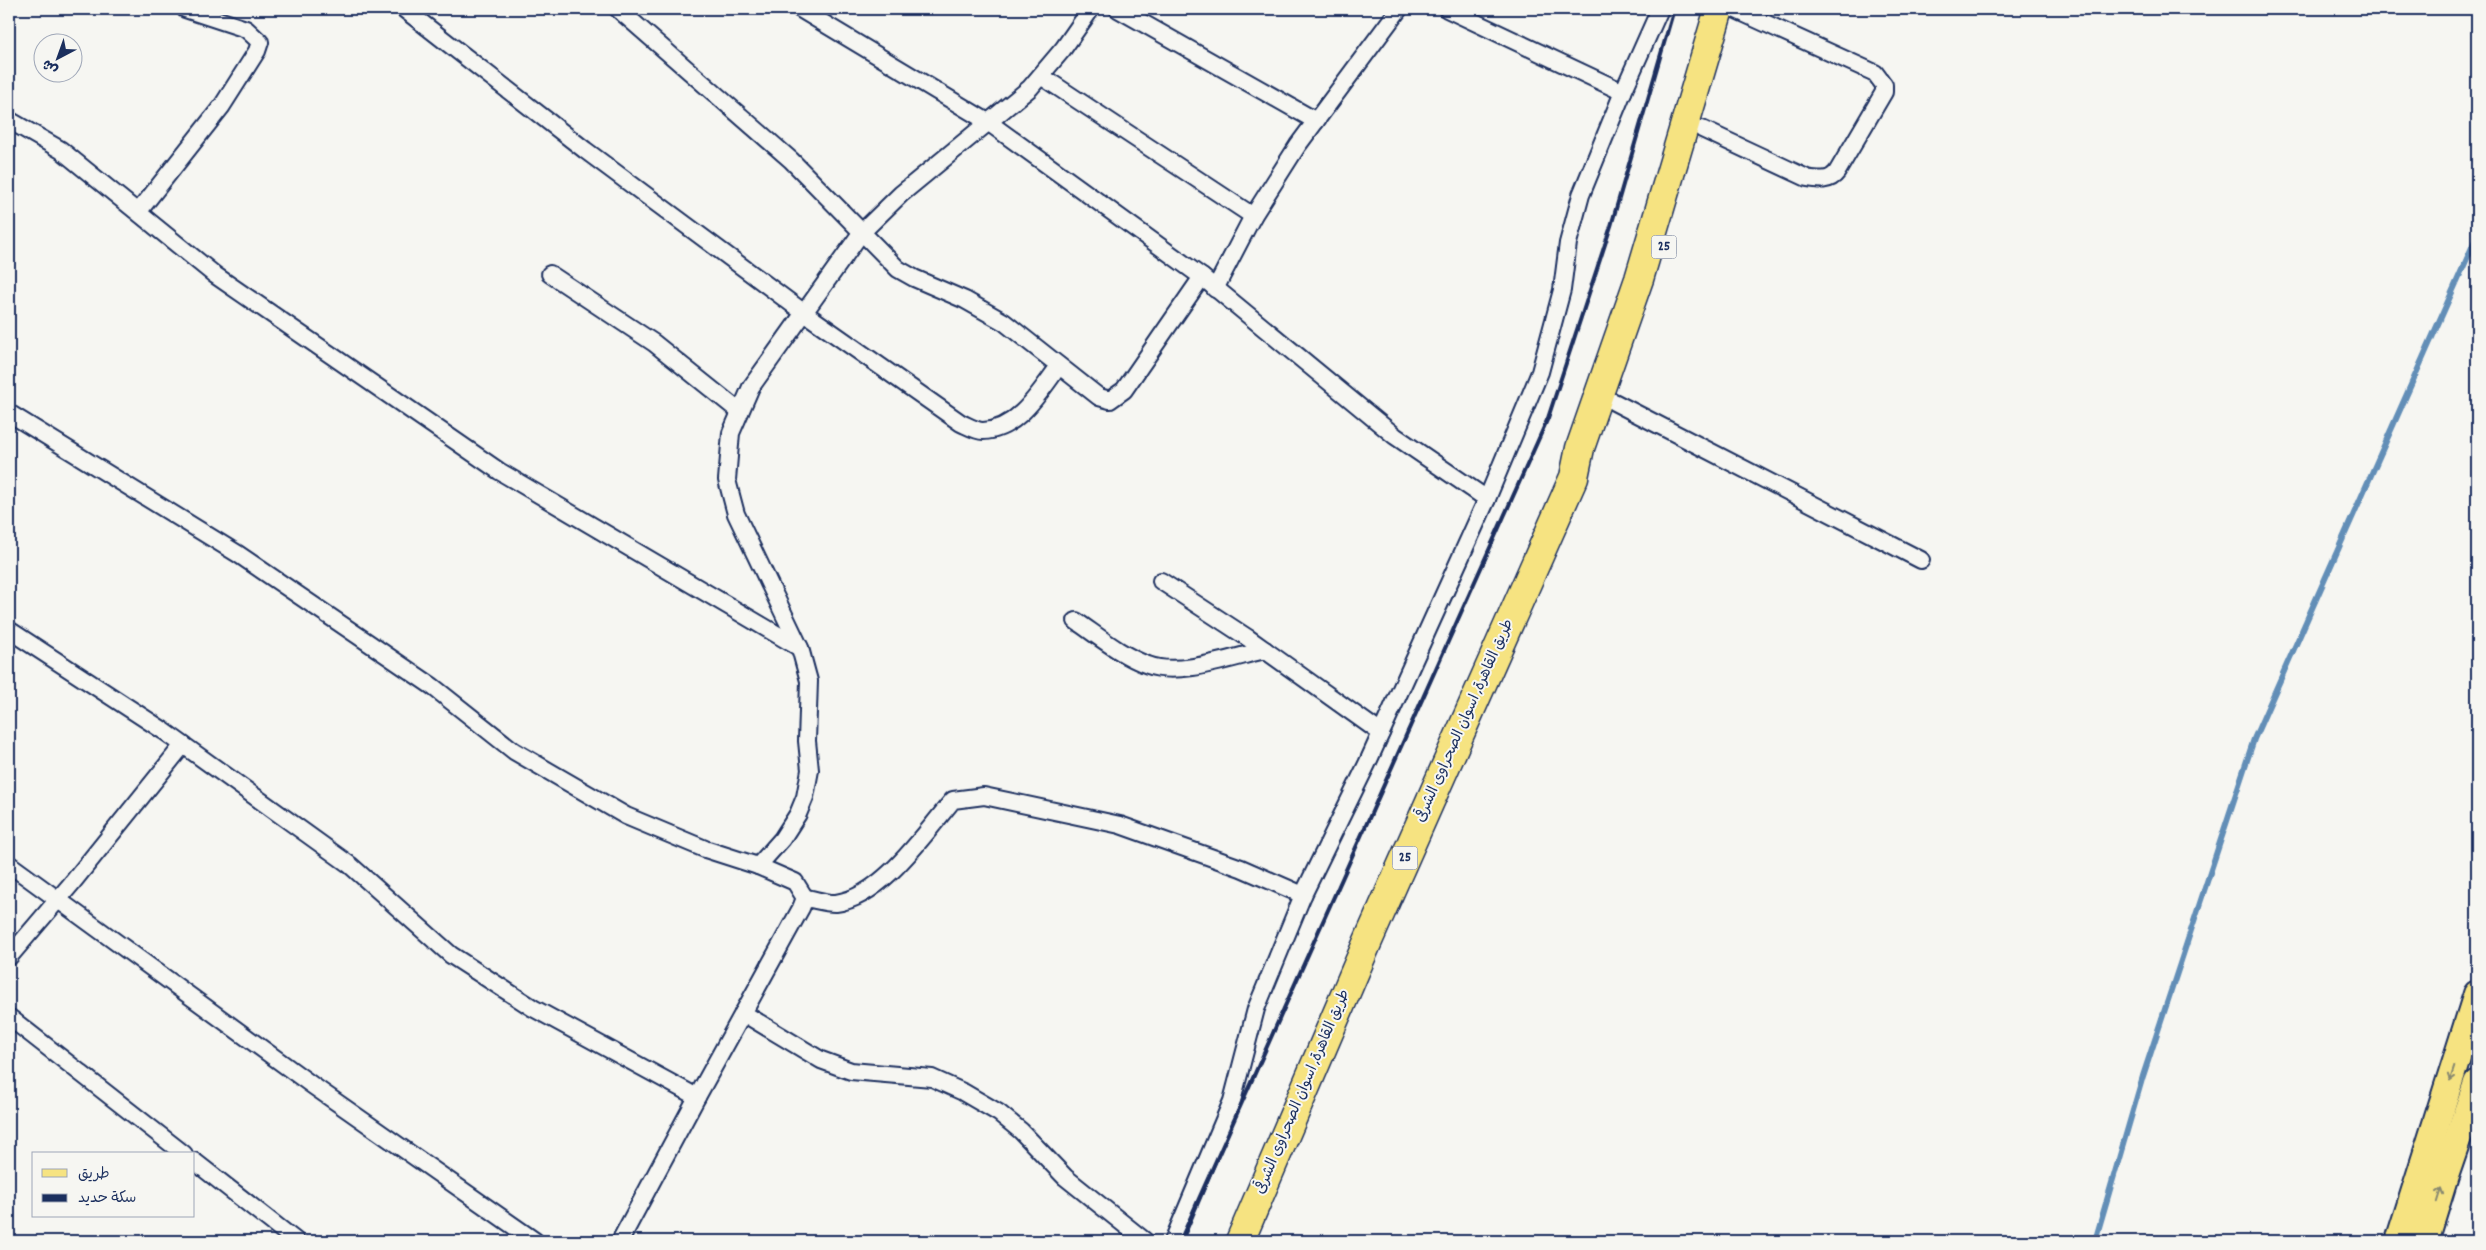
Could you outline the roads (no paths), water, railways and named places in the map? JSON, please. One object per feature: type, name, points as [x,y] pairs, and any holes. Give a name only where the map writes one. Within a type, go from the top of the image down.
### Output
[{"type":"highway","name":"طريق القاهرة, اسوان الصحراوى الشرقى","points":[[1240,1241],[1368,941],[1574,477],[1580,448],[1639,279],[1719,9]]},
{"type":"highway","name":"طريق القاهرة, اسوان الصحراوى الشرقى","points":[[1574,477],[1595,453],[1603,439],[1702,129],[1734,9]]},
{"type":"main road","points":[[2399,1241],[2471,1039],[2477,994]]},
{"type":"main road","points":[[2425,1241],[2477,1083]]},
{"type":"street","points":[[139,211],[222,106],[257,51],[260,42],[246,29],[185,9]]},
{"type":"street","points":[[404,9],[585,150],[803,312],[961,424],[982,431],[995,429],[1011,422],[1028,406],[1059,366]]},
{"type":"street","points":[[618,9],[791,160],[898,269],[965,300],[1004,322],[1099,396],[1110,400],[1118,396],[1202,277]]},
{"type":"street","points":[[800,9],[988,122],[1202,277],[1395,436],[1487,499]]},
{"type":"street","points":[[758,866],[782,839],[798,814],[805,796],[810,770],[807,741],[809,681],[800,648],[736,514],[727,480],[730,433],[751,386],[861,233],[901,194],[1030,88],[1091,9]]},
{"type":"street","points":[[1118,9],[1316,122]]},
{"type":"street","points":[[1215,289],[1253,216],[1298,145],[1398,9]]},
{"type":"street","points":[[1446,9],[1623,92]]},
{"type":"street","points":[[1173,1241],[1232,1101],[1256,1009],[1304,895],[1381,733],[1487,499],[1540,372],[1562,290],[1568,243],[1582,195],[1623,92],[1652,32],[1660,9]]},
{"type":"street","points":[[1702,129],[1807,178],[1826,179],[1834,176],[1837,172],[1884,92],[1884,85],[1875,73],[1734,9]]},
{"type":"street","points":[[1041,76],[1253,216]]},
{"type":"street","points":[[9,120],[61,150],[139,211],[215,275],[499,471],[800,648]]},
{"type":"street","points":[[550,274],[654,343],[740,412]]},
{"type":"street","points":[[1614,402],[1921,560]]},
{"type":"street","points":[[9,413],[238,554],[432,686],[514,751],[626,816],[704,850],[758,866],[795,882],[805,898],[835,903],[854,897],[890,875],[953,800],[984,796],[1027,807],[1120,825],[1241,868],[1304,895]]},
{"type":"street","points":[[1161,581],[1265,650],[1381,733]]},
{"type":"street","points":[[1076,621],[1130,657],[1149,666],[1182,668],[1265,650]]},
{"type":"street","points":[[9,630],[183,745],[350,865],[451,955],[532,1008],[697,1097]]},
{"type":"street","points":[[9,957],[58,900],[183,745]]},
{"type":"street","points":[[9,864],[312,1085],[535,1241]]},
{"type":"street","points":[[620,1241],[805,898]]},
{"type":"street","points":[[743,1013],[821,1060],[851,1071],[932,1078],[963,1092],[999,1113],[1021,1131],[1065,1177],[1145,1241]]},
{"type":"street","points":[[9,1017],[181,1152]]},
{"type":"street","points":[[195,1163],[296,1241]]},
{"type":"waterway","points":[[2095,1241],[2143,1076],[2254,739],[2477,236]]},
{"type":"railway","points":[[1180,1241],[1548,418],[1611,226],[1674,9]]}]
